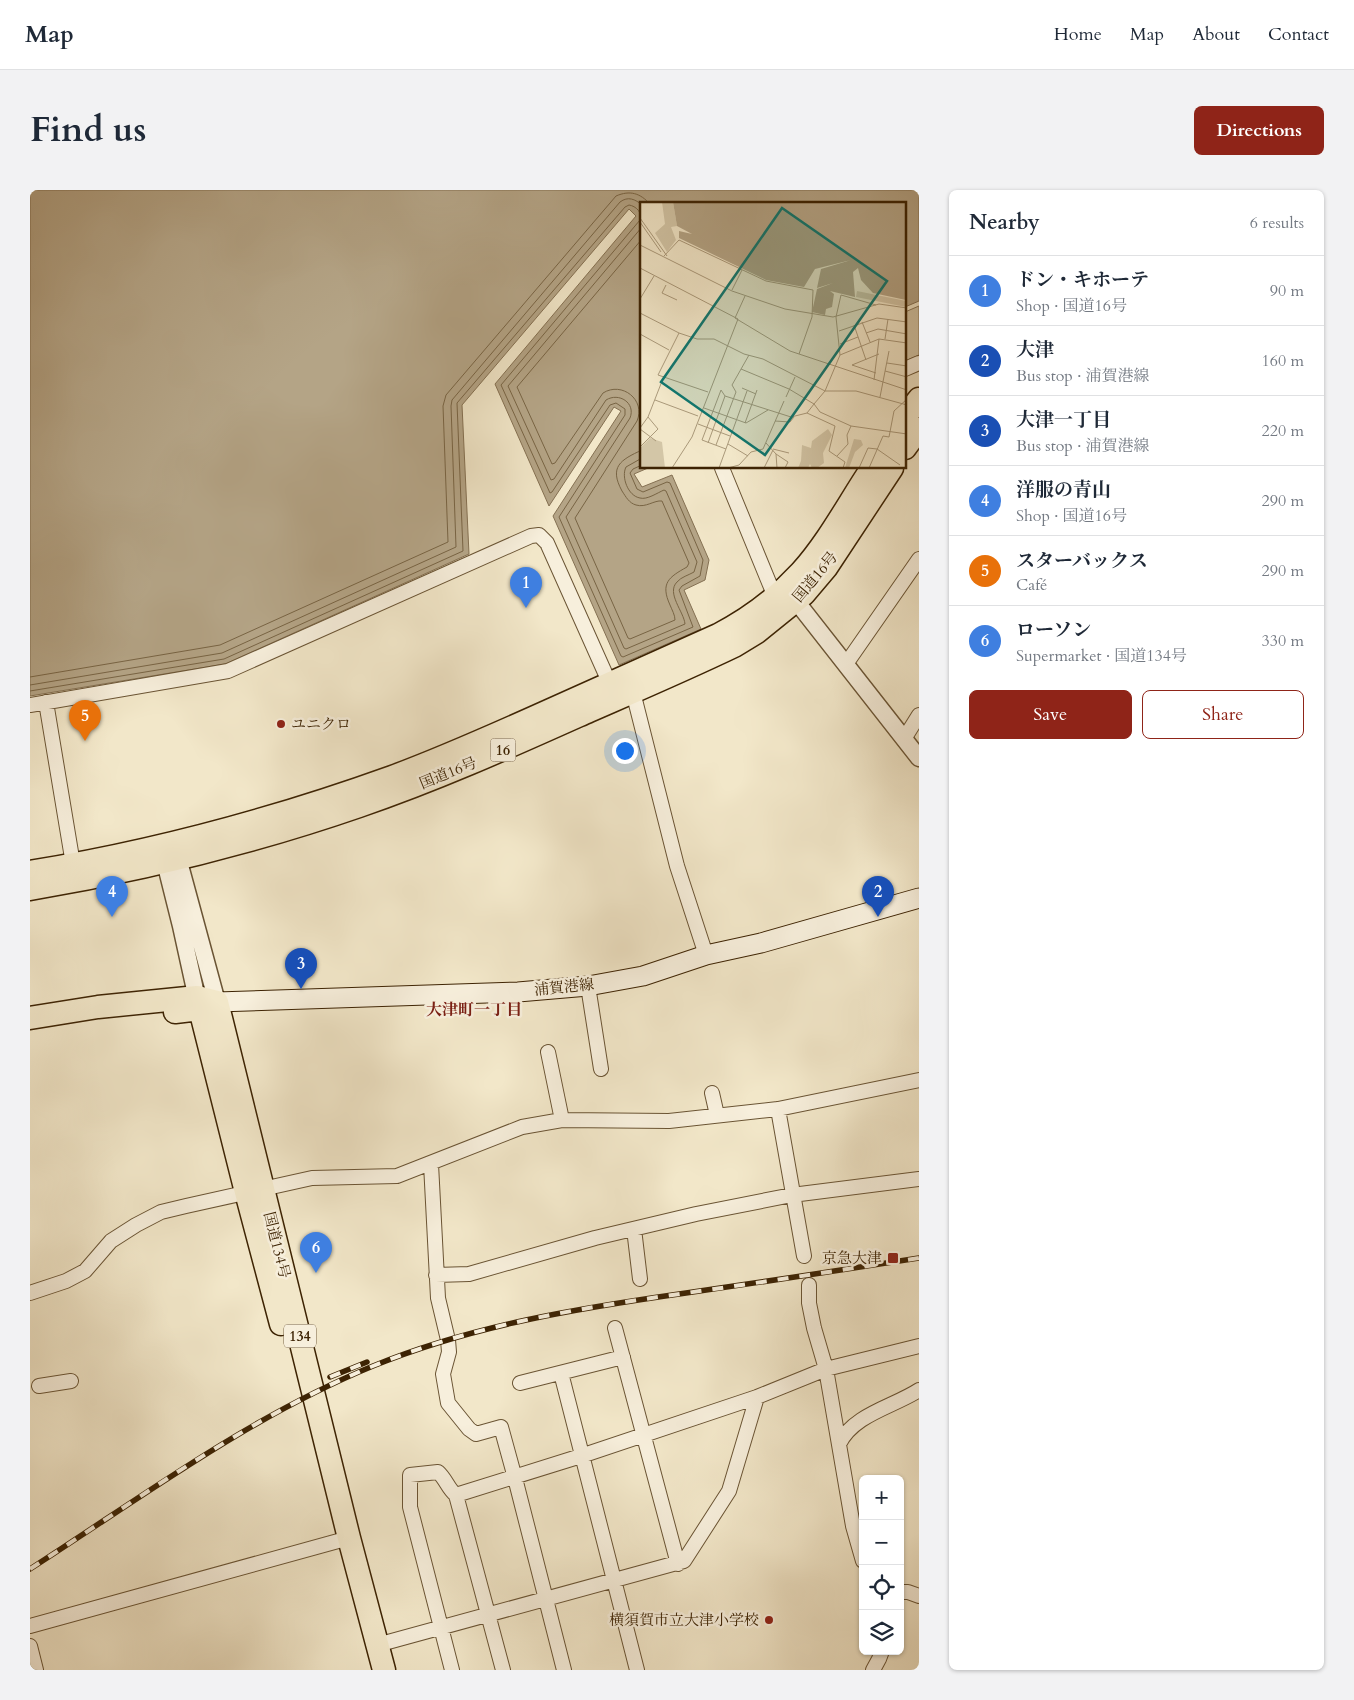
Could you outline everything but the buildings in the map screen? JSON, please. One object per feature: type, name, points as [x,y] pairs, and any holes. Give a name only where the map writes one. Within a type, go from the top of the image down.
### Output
[{"type":"highway","points":[[906,417],[919,399]]},
{"type":"highway","points":[[906,447],[919,429]]},
{"type":"highway","name":"国道16号","points":[[30,890],[170,855],[295,827],[388,796],[494,754],[734,646],[758,632],[786,599],[871,469]]},
{"type":"highway","name":"国道16号","points":[[30,872],[73,864],[170,855],[279,814],[393,776],[471,746],[731,628],[786,599],[826,568],[891,469]]},
{"type":"highway","points":[[30,1018],[98,1008],[204,1003]]},
{"type":"highway","points":[[30,1033],[204,1003]]},
{"type":"highway","name":"国道134号","points":[[204,1003],[343,1539],[370,1670]]},
{"type":"highway","name":"国道134号","points":[[343,1539],[384,1670]]},
{"type":"main road","name":"浦賀港線","points":[[204,1003],[518,992],[588,986],[643,976],[706,955],[761,943],[919,898]]},
{"type":"street","points":[[906,369],[919,363]]},
{"type":"street","points":[[722,469],[786,599],[846,664],[919,758]]},
{"type":"street","points":[[30,705],[228,671],[535,535],[539,535],[547,543],[610,684],[633,692],[678,866],[706,955]]},
{"type":"street","points":[[846,664],[914,577],[919,559]]},
{"type":"street","points":[[46,702],[73,864]]},
{"type":"street","points":[[904,739],[919,715]]},
{"type":"street","points":[[170,855],[204,1003]]},
{"type":"street","points":[[588,986],[601,1069]]},
{"type":"street","points":[[548,1052],[562,1120]]},
{"type":"street","points":[[30,1293],[66,1281],[85,1271],[111,1241],[161,1212],[312,1178],[397,1176],[522,1127],[562,1120],[670,1121],[778,1109],[919,1080]]},
{"type":"street","points":[[712,1093],[717,1115]]},
{"type":"street","points":[[778,1109],[804,1256]]},
{"type":"street","points":[[431,1164],[438,1298],[449,1352],[444,1374],[448,1404],[469,1429],[476,1434],[501,1427],[564,1670]]},
{"type":"street","points":[[436,1276],[469,1274],[586,1240],[696,1214],[792,1196],[919,1179]]},
{"type":"street","points":[[634,1229],[640,1279]]},
{"type":"street","points":[[809,1285],[809,1303],[826,1369],[853,1526],[859,1547]]},
{"type":"street","points":[[615,1328],[678,1564]]},
{"type":"street","points":[[456,1495],[515,1478],[756,1397],[826,1369],[919,1346]]},
{"type":"street","points":[[520,1383],[623,1357]]},
{"type":"street","points":[[560,1373],[636,1670]]},
{"type":"street","points":[[39,1386],[71,1381]]},
{"type":"street","points":[[839,1444],[844,1434],[854,1425],[919,1390]]},
{"type":"street","points":[[377,1645],[684,1561],[729,1491],[756,1397]]},
{"type":"street","points":[[452,1670],[410,1508],[410,1475],[438,1472],[445,1478],[450,1491],[456,1495],[503,1670]]},
{"type":"street","points":[[30,1626],[343,1539]]},
{"type":"street","points":[[904,1592],[919,1596]]},
{"type":"street","points":[[30,1646],[36,1670]]},
{"type":"street","points":[[873,1670],[880,1655]]},
{"type":"shaded area","points":[[919,306],[919,355],[906,361],[906,312]]},
{"type":"water","points":[[30,190],[919,190],[919,301],[906,307],[906,202],[640,202],[640,469],[646,469],[634,474],[642,487],[672,475],[709,560],[705,580],[684,590],[701,629],[619,665],[553,516],[621,411],[614,407],[549,506],[495,384],[636,216],[629,209],[462,405],[469,554],[225,664],[30,696]]},
{"type":"railway","points":[[30,1569],[197,1460],[283,1409],[327,1386],[411,1352],[449,1339],[567,1312],[919,1258]]},
{"type":"railway","points":[[330,1377],[367,1362]]},
{"type":"place","name":"ドン・キホーテ","points":[[526,608]]},
{"type":"place","name":"ユニクロ","points":[[281,724]]},
{"type":"place","name":"スターバックス","points":[[85,741]]},
{"type":"place","name":"洋服の青山","points":[[112,917]]},
{"type":"place","name":"大津","points":[[878,917]]},
{"type":"place","name":"大津一丁目","points":[[301,989]]},
{"type":"place","name":"京急大津","points":[[893,1258]]},
{"type":"place","name":"ローソン","points":[[316,1273]]},
{"type":"place","name":"横須賀市立大津小学校","points":[[769,1620]]},
{"type":"district","name":"大津町一丁目","points":[[474,1010]]}]
